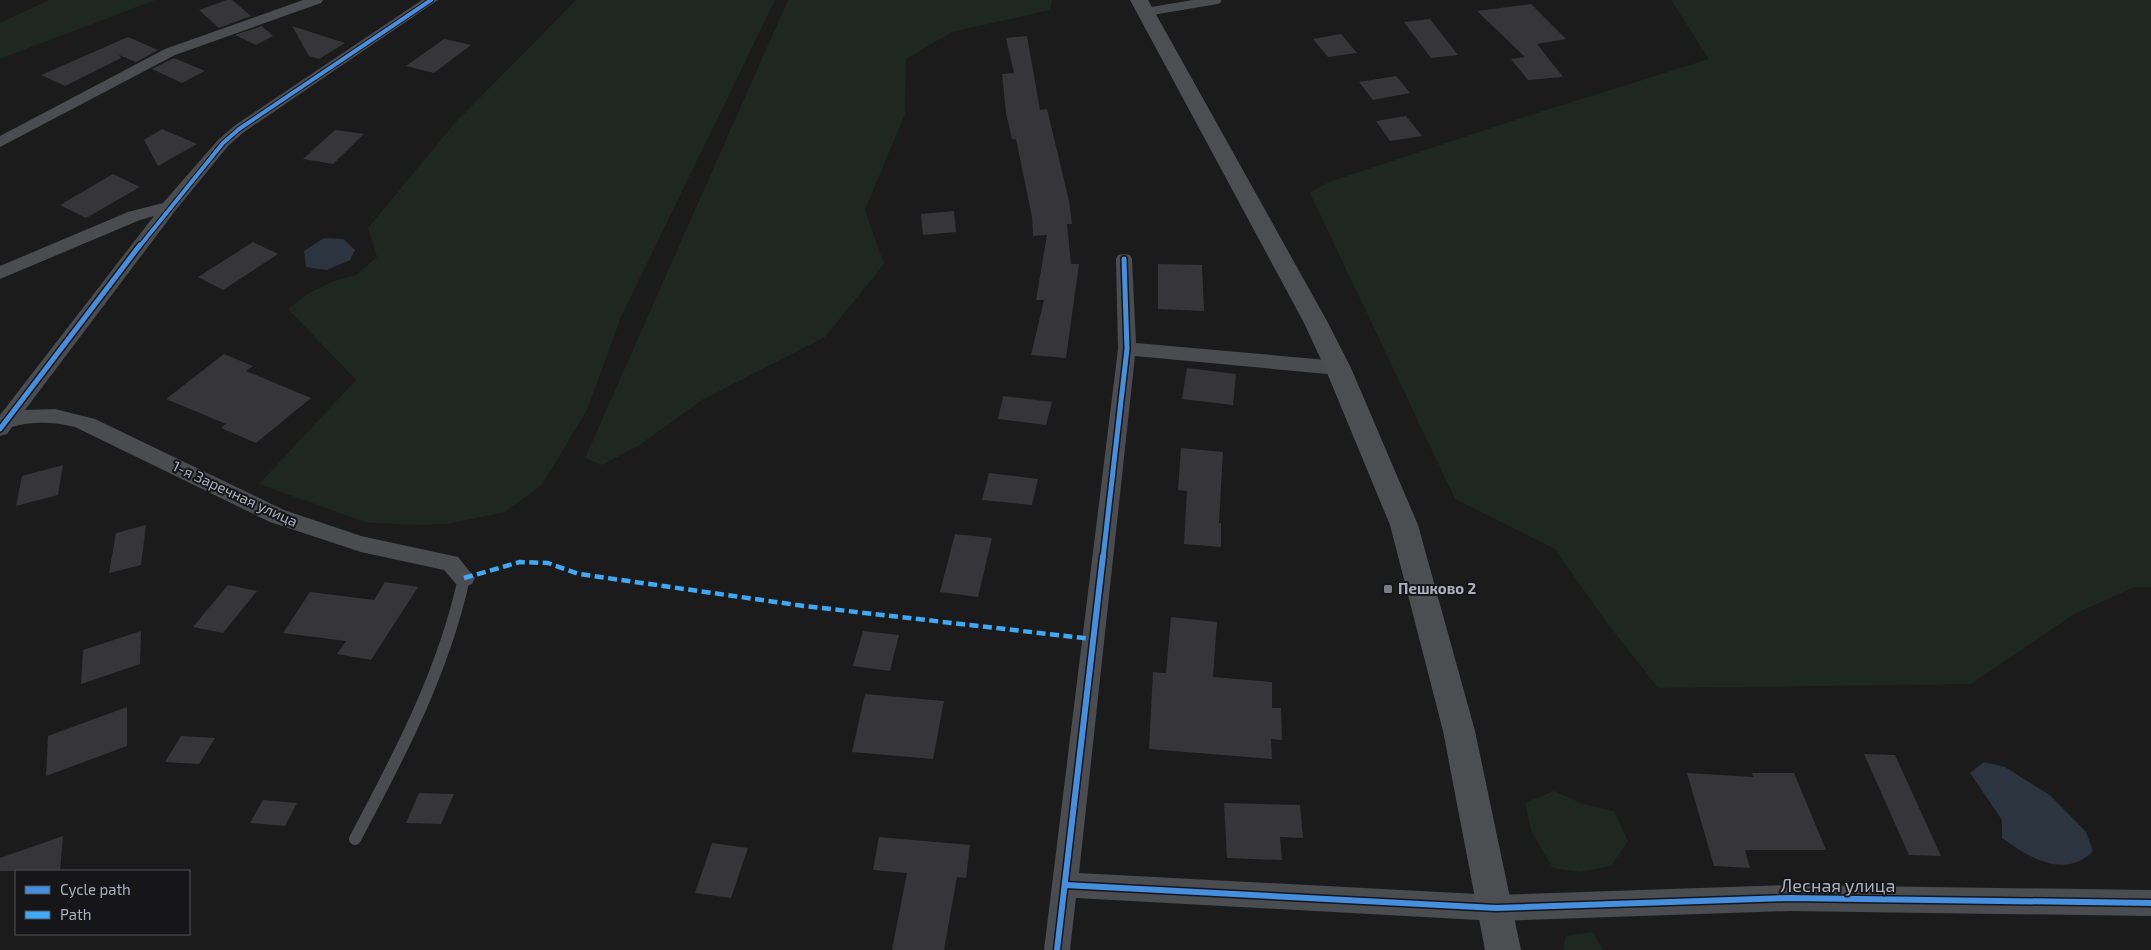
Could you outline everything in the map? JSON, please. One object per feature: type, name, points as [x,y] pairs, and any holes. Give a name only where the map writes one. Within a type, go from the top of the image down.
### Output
[{"type":"highway","points":[[1143,6],[1338,368],[1404,525],[1459,731],[1503,950]]},
{"type":"street","points":[[0,142],[170,52],[316,0]]},
{"type":"street","points":[[2,425],[169,207],[223,142],[239,129],[430,0]]},
{"type":"street","points":[[0,273],[134,216],[169,207]]},
{"type":"street","points":[[1057,950],[1127,349],[1124,260]]},
{"type":"street","points":[[1127,349],[1338,368]]},
{"type":"street","name":"1-я Заречная улица","points":[[2,425],[42,415],[66,416],[88,424],[277,516],[360,544],[450,563],[464,578]]},
{"type":"street","name":"Лесная улица","points":[[1066,885],[1496,908],[1789,898],[2151,904]]},
{"type":"lane","points":[[1143,6],[1217,0]]},
{"type":"lane","points":[[354,838],[407,742],[457,611],[464,578]]},
{"type":"shaded area","points":[[49,0],[155,0],[0,59],[0,23]]},
{"type":"shaded area","points":[[576,0],[775,0],[621,317],[587,410],[542,485],[505,512],[447,524],[407,525],[365,522],[259,484],[356,380],[288,309],[309,293],[334,281],[356,275],[377,257],[368,228],[453,125]]},
{"type":"shaded area","points":[[788,0],[1052,0],[1050,10],[952,32],[906,59],[905,114],[865,210],[884,264],[825,337],[702,400],[638,446],[602,465],[585,458]]},
{"type":"shaded area","points":[[1671,0],[2151,0],[2151,588],[2135,587],[2074,614],[1971,684],[1658,688],[1604,619],[1555,549],[1455,499],[1310,193],[1329,182],[1518,119],[1709,59]]},
{"type":"shaded area","points":[[1554,791],[1583,804],[1614,811],[1628,841],[1611,866],[1580,872],[1553,868],[1532,833],[1525,803]]},
{"type":"shaded area","points":[[1593,932],[1603,950],[1563,950],[1566,936]]},
{"type":"water","points":[[324,238],[343,239],[355,250],[350,260],[327,270],[306,267],[304,251]]},
{"type":"water","points":[[1984,762],[2005,767],[2051,796],[2086,832],[2093,851],[2082,860],[2071,864],[2059,865],[2035,858],[2002,838],[2002,820],[1970,773]]},
{"type":"building","points":[[232,0],[251,16],[219,28],[199,10]]},
{"type":"building","points":[[1531,4],[1566,39],[1537,44],[1563,77],[1528,80],[1511,59],[1525,57],[1477,11]]},
{"type":"building","points":[[1430,19],[1458,55],[1431,58],[1404,22]]},
{"type":"building","points":[[262,26],[273,36],[256,45],[235,35]]},
{"type":"building","points":[[292,26],[345,43],[319,59],[309,56]]},
{"type":"building","points":[[1341,34],[1357,53],[1328,57],[1313,39]]},
{"type":"building","points":[[1027,36],[1040,110],[1047,109],[1069,201],[1072,224],[1067,224],[1071,264],[1079,264],[1066,358],[1031,355],[1044,300],[1036,300],[1047,235],[1033,236],[1032,217],[1016,139],[1012,139],[1006,113],[1002,74],[1014,73],[1006,38]]},
{"type":"building","points":[[128,37],[158,50],[136,62],[119,55],[121,58],[65,86],[41,75]]},
{"type":"building","points":[[444,39],[471,45],[434,73],[406,66]]},
{"type":"building","points":[[174,58],[205,71],[182,83],[152,69]]},
{"type":"building","points":[[1396,76],[1410,93],[1373,100],[1359,82]]},
{"type":"building","points":[[1406,116],[1422,136],[1390,141],[1376,121]]},
{"type":"building","points":[[162,129],[197,144],[158,166],[144,140]]},
{"type":"building","points":[[335,130],[364,134],[333,164],[303,159]]},
{"type":"building","points":[[113,174],[140,187],[86,218],[60,205]]},
{"type":"building","points":[[954,211],[956,232],[923,235],[921,214]]},
{"type":"building","points":[[253,242],[278,254],[223,290],[198,277]]},
{"type":"building","points":[[1158,264],[1202,265],[1204,311],[1158,309]]},
{"type":"building","points":[[224,354],[253,366],[246,371],[311,398],[256,443],[221,428],[226,424],[166,399]]},
{"type":"building","points":[[1187,368],[1236,374],[1233,405],[1182,399]]},
{"type":"building","points":[[1003,396],[1052,402],[1046,425],[998,419]]},
{"type":"building","points":[[1181,448],[1223,452],[1219,523],[1221,523],[1221,547],[1184,544],[1187,491],[1178,490]]},
{"type":"building","points":[[63,465],[58,495],[16,506],[22,476]]},
{"type":"building","points":[[989,473],[1038,479],[1032,505],[982,500]]},
{"type":"building","points":[[146,525],[141,565],[109,573],[116,533]]},
{"type":"building","points":[[955,534],[992,538],[978,597],[940,592]]},
{"type":"building","points":[[385,582],[418,587],[371,660],[337,654],[346,641],[283,633],[310,592],[374,600]]},
{"type":"building","points":[[228,585],[257,591],[223,633],[193,627]]},
{"type":"building","points":[[1171,617],[1217,622],[1213,677],[1272,682],[1272,708],[1281,708],[1282,740],[1271,739],[1272,759],[1149,749],[1153,672],[1166,673]]},
{"type":"building","points":[[141,631],[140,664],[81,684],[83,650]]},
{"type":"building","points":[[863,631],[899,635],[890,671],[853,666]]},
{"type":"building","points":[[865,694],[944,701],[933,759],[852,752]]},
{"type":"building","points":[[127,707],[127,746],[46,776],[48,736]]},
{"type":"building","points":[[181,736],[215,738],[199,764],[165,762]]},
{"type":"building","points":[[1864,754],[1895,755],[1941,856],[1909,855]]},
{"type":"building","points":[[1687,773],[1753,777],[1752,773],[1794,773],[1826,850],[1745,850],[1750,868],[1714,866]]},
{"type":"building","points":[[419,793],[454,794],[441,824],[406,823]]},
{"type":"building","points":[[263,800],[297,803],[285,826],[250,823]]},
{"type":"building","points":[[1224,803],[1300,805],[1303,838],[1280,837],[1282,860],[1227,858]]},
{"type":"building","points":[[63,836],[60,870],[0,871],[0,858]]},
{"type":"building","points":[[879,837],[970,845],[966,878],[957,877],[944,950],[892,950],[907,873],[873,870]]},
{"type":"building","points":[[712,843],[748,848],[731,898],[695,893]]},
{"type":"marked path","points":[[464,578],[520,562],[548,563],[579,574],[804,606],[1092,639]]},
{"type":"cycle path","points":[[0,429],[169,207],[223,143],[239,129],[431,0]]},
{"type":"cycle path","points":[[1057,950],[1127,349],[1124,259]]},
{"type":"cycle path","points":[[1065,885],[1496,908],[1789,898],[2151,903]]},
{"type":"place","name":"Пешково 2","points":[[1388,589]]}]
